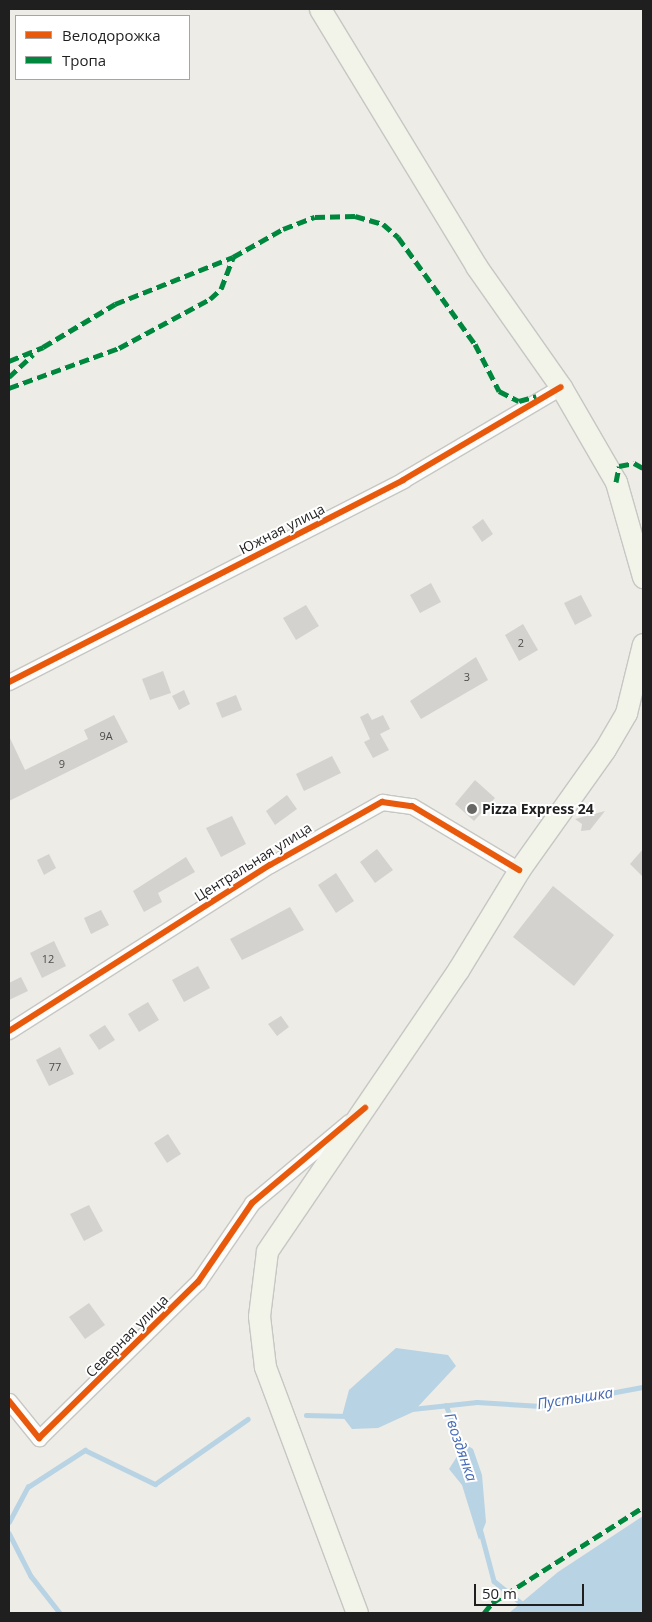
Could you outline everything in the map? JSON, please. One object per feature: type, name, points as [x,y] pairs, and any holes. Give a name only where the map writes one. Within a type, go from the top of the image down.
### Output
[{"type":"main road","points":[[320,9],[476,266],[560,387],[616,482],[643,577]]},
{"type":"main road","points":[[357,1613],[274,1399],[259,1316],[267,1251],[365,1108],[519,870],[605,750],[626,713],[641,666],[643,644]]},
{"type":"street","name":"Южная улица","points":[[9,682],[403,480],[560,387]]},
{"type":"street","name":"Центральная улица","points":[[9,1031],[270,866],[382,802],[412,806],[519,870]]},
{"type":"street","name":"Северная улица","points":[[9,1401],[39,1438],[198,1282],[252,1203],[365,1108]]},
{"type":"water","points":[[396,1348],[448,1355],[456,1366],[413,1412],[378,1428],[352,1429],[342,1416],[349,1390]]},
{"type":"water","points":[[465,1444],[473,1449],[482,1475],[486,1522],[479,1540],[462,1485],[449,1469]]},
{"type":"water","points":[[643,1516],[643,1613],[509,1613],[558,1572]]},
{"type":"building","points":[[483,519],[493,534],[482,542],[472,527]]},
{"type":"building","points":[[431,583],[441,602],[420,613],[410,595]]},
{"type":"building","points":[[581,595],[592,616],[575,625],[564,603]]},
{"type":"building","points":[[306,605],[319,626],[296,640],[283,618]]},
{"type":"building","points":[[523,624],[538,650],[519,661],[505,635]]},
{"type":"building","points":[[476,657],[488,680],[421,719],[410,701]]},
{"type":"building","points":[[163,671],[171,693],[150,700],[142,679]]},
{"type":"building","points":[[184,690],[190,704],[179,710],[172,696]]},
{"type":"building","points":[[236,695],[242,710],[222,718],[216,703]]},
{"type":"building","points":[[368,713],[372,720],[383,715],[390,729],[380,734],[389,750],[373,758],[364,742],[370,739],[360,717]]},
{"type":"building","points":[[114,715],[128,742],[9,801],[9,736],[25,770],[88,739],[84,730]]},
{"type":"building","points":[[332,756],[341,773],[304,791],[296,774]]},
{"type":"building","points":[[475,780],[495,798],[474,821],[455,804]]},
{"type":"building","points":[[287,795],[297,809],[275,825],[266,811]]},
{"type":"building","points":[[605,811],[590,830],[581,831],[582,824],[575,819]]},
{"type":"building","points":[[232,816],[246,844],[221,857],[206,828]]},
{"type":"building","points":[[377,849],[393,870],[375,883],[360,862]]},
{"type":"building","points":[[643,849],[643,877],[630,864]]},
{"type":"building","points":[[49,854],[56,868],[44,875],[37,860]]},
{"type":"building","points":[[186,857],[195,872],[158,893],[162,902],[144,912],[133,891]]},
{"type":"building","points":[[336,873],[354,901],[336,913],[318,885]]},
{"type":"building","points":[[553,886],[614,935],[574,986],[513,937]]},
{"type":"building","points":[[290,907],[304,930],[242,960],[230,939]]},
{"type":"building","points":[[101,910],[109,925],[91,934],[84,918]]},
{"type":"building","points":[[54,941],[66,966],[42,978],[30,953]]},
{"type":"building","points":[[198,966],[210,988],[184,1002],[172,980]]},
{"type":"building","points":[[21,977],[28,991],[9,1000],[9,983]]},
{"type":"building","points":[[148,1002],[159,1020],[139,1032],[128,1014]]},
{"type":"building","points":[[281,1016],[289,1027],[277,1036],[268,1024]]},
{"type":"building","points":[[105,1025],[115,1040],[99,1050],[89,1035]]},
{"type":"building","points":[[60,1047],[74,1074],[49,1086],[36,1060]]},
{"type":"building","points":[[168,1134],[181,1154],[167,1163],[154,1143]]},
{"type":"building","points":[[89,1205],[103,1231],[84,1241],[70,1214]]},
{"type":"building","points":[[89,1303],[105,1325],[85,1339],[69,1317]]},
{"type":"waterway","name":"Пустышка","points":[[412,1409],[477,1402],[541,1406],[643,1387]]},
{"type":"waterway","name":"Гвоздянка","points":[[446,1405],[465,1452]]},
{"type":"waterway","name":"Гвоздянка","points":[[306,1415],[347,1416]]},
{"type":"waterway","name":"Гвоздянка","points":[[9,1522],[28,1487],[85,1450],[155,1484],[248,1419]]},
{"type":"waterway","name":"Гвоздянка","points":[[480,1528],[494,1581],[521,1603],[525,1613]]},
{"type":"waterway","name":"Гвоздянка","points":[[9,1533],[31,1576],[60,1613]]},
{"type":"marked path","points":[[9,361],[43,347],[115,304],[233,257],[283,229],[315,217],[355,216],[383,224],[398,237],[475,344],[499,391],[519,401],[536,396]]},
{"type":"marked path","points":[[9,388],[119,348],[210,299],[221,289],[233,257]]},
{"type":"marked path","points":[[9,377],[33,355]]},
{"type":"marked path","points":[[616,482],[619,466],[634,463],[643,468]]},
{"type":"marked path","points":[[484,1613],[492,1603],[643,1507]]},
{"type":"cycle path","points":[[9,682],[403,480],[561,387]]},
{"type":"cycle path","points":[[9,1031],[270,865],[382,802],[412,806],[519,870]]},
{"type":"cycle path","points":[[9,1401],[39,1438],[198,1282],[252,1203],[365,1108]]},
{"type":"place","name":"Pizza Express 24","points":[[472,809]]}]
